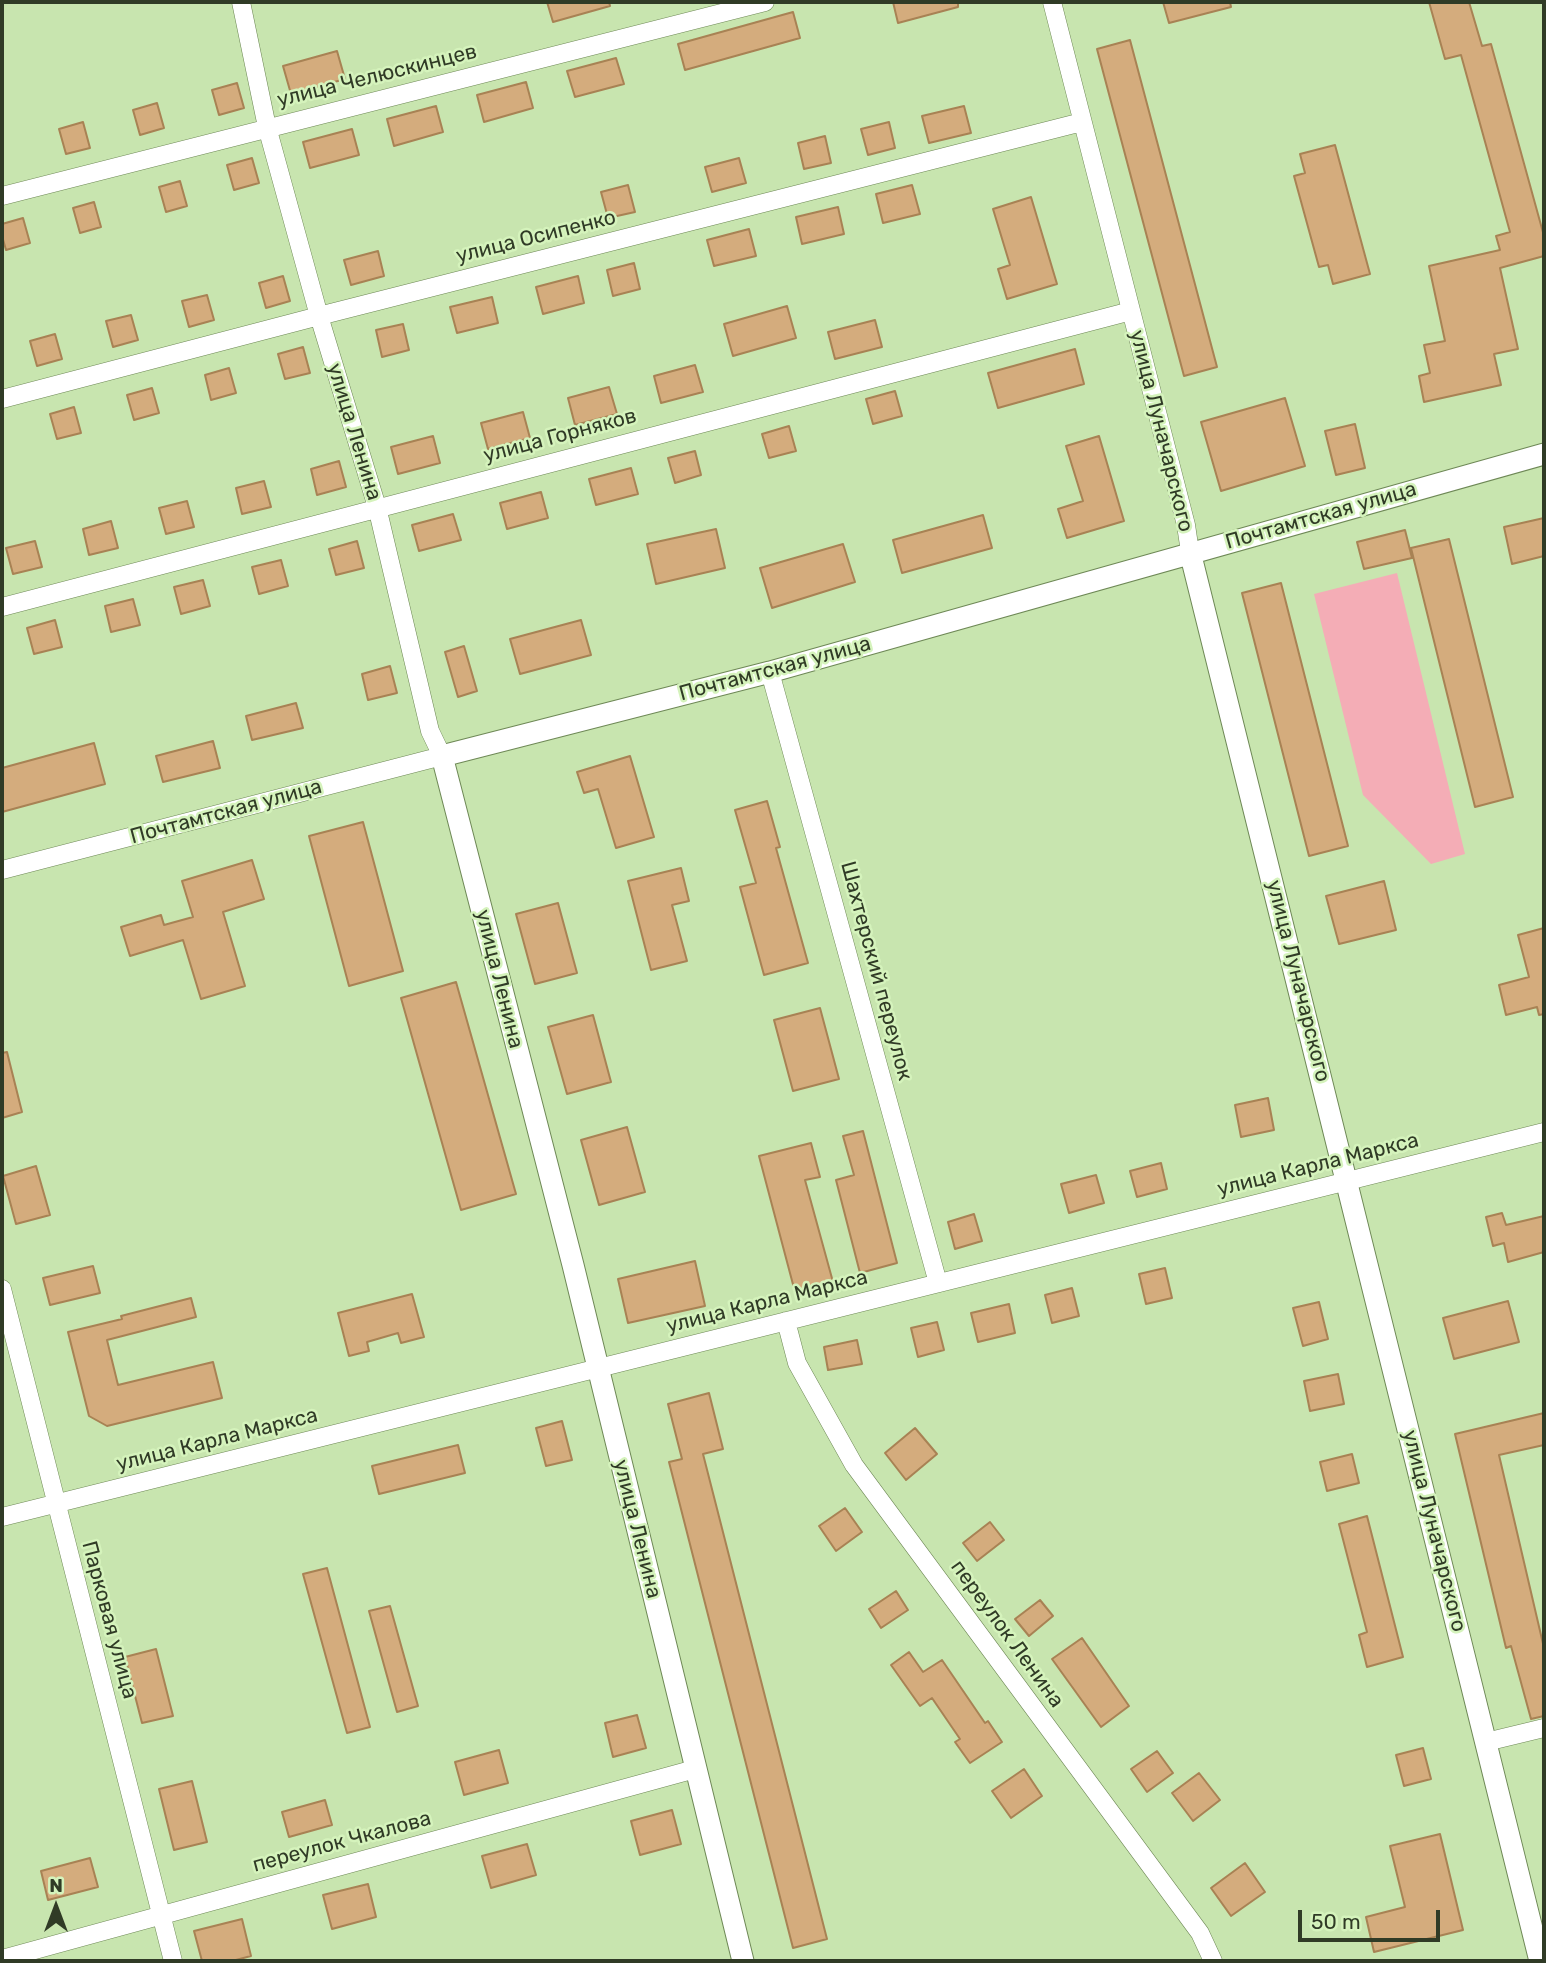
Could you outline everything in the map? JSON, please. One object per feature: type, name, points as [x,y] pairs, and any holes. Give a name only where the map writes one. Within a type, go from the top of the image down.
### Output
[{"type":"street","name":"улица Ленина","points":[[241,2],[267,127],[319,316],[377,507],[430,731],[442,756],[598,1368],[743,1961]]},
{"type":"street","name":"улица Челюскинцев","points":[[2,196],[765,2]]},
{"type":"street","name":"улица Луначарского","points":[[1052,2],[1186,525],[1190,552],[1540,1961]]},
{"type":"street","name":"улица Осипенко","points":[[2,399],[1082,122]]},
{"type":"street","name":"улица Горняков","points":[[2,607],[1131,311]]},
{"type":"street","name":"Почтамтская улица","points":[[2,870],[770,671],[1544,454]]},
{"type":"street","name":"Шахтерский переулок","points":[[770,671],[938,1283]]},
{"type":"street","name":"улица Карла Маркса","points":[[2,1517],[1544,1132]]},
{"type":"street","name":"Парковая улица","points":[[2,1289],[173,1961]]},
{"type":"street","name":"переулок Ленина","points":[[786,1321],[797,1363],[854,1465],[1200,1933],[1213,1961]]},
{"type":"street","points":[[1486,1742],[1544,1728]]},
{"type":"street","name":"переулок Чкалова","points":[[2,1959],[695,1769]]},
{"type":"shaded area","points":[[1397,573],[1465,854],[1431,864],[1363,795],[1314,594]]},
{"type":"building","points":[[547,2],[609,2],[610,6],[553,22]]},
{"type":"building","points":[[893,2],[958,2],[958,7],[898,23]]},
{"type":"building","points":[[1163,2],[1230,2],[1231,7],[1169,23]]},
{"type":"building","points":[[1429,2],[1469,2],[1482,46],[1491,44],[1544,236],[1544,256],[1500,268],[1518,349],[1494,354],[1501,385],[1424,402],[1419,376],[1430,373],[1424,345],[1445,341],[1429,266],[1500,250],[1496,236],[1510,232],[1461,55],[1445,59]]},
{"type":"building","points":[[793,12],[800,38],[685,70],[678,44]]},
{"type":"building","points":[[1130,40],[1217,367],[1184,376],[1097,49]]},
{"type":"building","points":[[337,51],[345,79],[291,94],[283,66]]},
{"type":"building","points":[[616,58],[624,84],[575,97],[567,71]]},
{"type":"building","points":[[526,82],[533,108],[484,122],[477,95]]},
{"type":"building","points":[[237,83],[244,108],[219,115],[212,90]]},
{"type":"building","points":[[157,103],[164,128],[140,135],[133,110]]},
{"type":"building","points":[[436,106],[443,132],[394,146],[387,119]]},
{"type":"building","points":[[964,106],[971,133],[929,143],[922,116]]},
{"type":"building","points":[[83,122],[90,148],[66,154],[59,129]]},
{"type":"building","points":[[889,122],[895,148],[868,155],[861,129]]},
{"type":"building","points":[[352,129],[359,155],[310,168],[303,142]]},
{"type":"building","points":[[825,136],[831,163],[804,169],[798,143]]},
{"type":"building","points":[[1335,145],[1370,274],[1333,284],[1328,265],[1319,267],[1294,176],[1305,173],[1300,154]]},
{"type":"building","points":[[252,158],[259,183],[234,190],[227,165]]},
{"type":"building","points":[[739,158],[746,183],[712,192],[705,167]]},
{"type":"building","points":[[180,181],[187,206],[166,212],[159,187]]},
{"type":"building","points":[[628,185],[635,212],[608,218],[601,192]]},
{"type":"building","points":[[912,185],[920,214],[883,223],[876,194]]},
{"type":"building","points":[[1031,197],[1057,284],[1007,299],[998,269],[1010,265],[993,209]]},
{"type":"building","points":[[94,202],[101,227],[80,233],[73,208]]},
{"type":"building","points":[[838,207],[844,234],[802,244],[796,217]]},
{"type":"building","points":[[23,218],[30,243],[6,250],[2,224]]},
{"type":"building","points":[[749,229],[756,256],[714,266],[707,240]]},
{"type":"building","points":[[378,251],[384,276],[351,285],[344,260]]},
{"type":"building","points":[[634,263],[640,289],[613,296],[607,270]]},
{"type":"building","points":[[283,276],[290,301],[266,308],[259,283]]},
{"type":"building","points":[[578,276],[584,303],[543,314],[536,287]]},
{"type":"building","points":[[207,295],[214,320],[189,327],[182,301]]},
{"type":"building","points":[[492,297],[498,323],[457,333],[450,307]]},
{"type":"building","points":[[787,306],[796,338],[733,356],[724,324]]},
{"type":"building","points":[[131,315],[138,340],[113,347],[106,321]]},
{"type":"building","points":[[875,320],[882,347],[835,359],[828,332]]},
{"type":"building","points":[[403,324],[409,350],[382,357],[376,330]]},
{"type":"building","points":[[55,334],[62,359],[37,366],[30,341]]},
{"type":"building","points":[[303,347],[310,373],[285,379],[278,354]]},
{"type":"building","points":[[1075,349],[1084,384],[998,408],[988,373]]},
{"type":"building","points":[[695,365],[703,392],[661,403],[654,376]]},
{"type":"building","points":[[229,368],[236,393],[211,400],[205,375]]},
{"type":"building","points":[[609,387],[617,414],[575,425],[568,398]]},
{"type":"building","points":[[152,388],[159,413],[134,420],[127,395]]},
{"type":"building","points":[[895,391],[902,416],[873,424],[866,399]]},
{"type":"building","points":[[1285,398],[1305,466],[1221,491],[1201,422]]},
{"type":"building","points":[[74,407],[81,433],[57,439],[50,414]]},
{"type":"building","points":[[523,412],[530,438],[488,449],[481,423]]},
{"type":"building","points":[[1355,424],[1365,468],[1336,475],[1325,431]]},
{"type":"building","points":[[789,426],[796,451],[769,458],[762,434]]},
{"type":"building","points":[[433,436],[440,463],[398,474],[391,447]]},
{"type":"building","points":[[1099,436],[1124,521],[1067,538],[1058,509],[1083,501],[1066,446]]},
{"type":"building","points":[[695,451],[701,475],[675,483],[668,458]]},
{"type":"building","points":[[339,461],[346,487],[317,495],[311,469]]},
{"type":"building","points":[[631,468],[638,494],[596,505],[589,479]]},
{"type":"building","points":[[264,481],[271,507],[242,514],[236,488]]},
{"type":"building","points":[[541,492],[548,518],[507,529],[500,503]]},
{"type":"building","points":[[187,501],[194,527],[166,534],[159,508]]},
{"type":"building","points":[[453,514],[461,540],[419,551],[412,525]]},
{"type":"building","points":[[983,515],[992,548],[902,573],[893,540]]},
{"type":"building","points":[[1544,518],[1544,556],[1512,564],[1504,527]]},
{"type":"building","points":[[111,521],[118,548],[89,555],[83,529]]},
{"type":"building","points":[[716,529],[725,568],[656,584],[647,544]]},
{"type":"building","points":[[1405,530],[1412,558],[1364,569],[1357,542]]},
{"type":"building","points":[[1449,539],[1513,797],[1475,807],[1411,548]]},
{"type":"building","points":[[35,541],[42,567],[13,574],[6,548]]},
{"type":"building","points":[[357,541],[364,568],[336,575],[329,549]]},
{"type":"building","points":[[843,544],[855,582],[772,608],[760,568]]},
{"type":"building","points":[[281,560],[288,586],[259,594],[252,567]]},
{"type":"building","points":[[203,580],[210,606],[181,614],[174,587]]},
{"type":"building","points":[[1281,583],[1348,846],[1309,856],[1242,593]]},
{"type":"building","points":[[133,599],[140,625],[111,632],[105,606]]},
{"type":"building","points":[[55,620],[62,647],[34,654],[27,628]]},
{"type":"building","points":[[581,620],[591,655],[520,674],[510,639]]},
{"type":"building","points":[[464,646],[477,691],[458,697],[445,652]]},
{"type":"building","points":[[390,666],[397,693],[368,700],[362,674]]},
{"type":"building","points":[[296,703],[303,728],[252,740],[246,716]]},
{"type":"building","points":[[213,741],[220,768],[163,782],[156,756]]},
{"type":"building","points":[[94,743],[105,784],[2,812],[2,768]]},
{"type":"building","points":[[630,756],[654,837],[616,848],[598,789],[584,793],[577,772]]},
{"type":"building","points":[[767,801],[780,847],[776,848],[808,963],[764,975],[740,887],[756,883],[735,810]]},
{"type":"building","points":[[363,822],[403,971],[349,986],[309,836]]},
{"type":"building","points":[[252,860],[264,899],[223,912],[245,986],[201,999],[183,940],[130,956],[121,927],[161,915],[164,925],[193,917],[182,881]]},
{"type":"building","points":[[681,868],[689,901],[672,905],[687,961],[651,970],[628,881]]},
{"type":"building","points":[[1384,881],[1396,930],[1339,944],[1326,896]]},
{"type":"building","points":[[558,903],[577,973],[535,984],[516,914]]},
{"type":"building","points":[[1544,928],[1544,1014],[1539,1015],[1537,1007],[1506,1015],[1499,985],[1529,977],[1518,935]]},
{"type":"building","points":[[456,982],[516,1194],[461,1210],[401,998]]},
{"type":"building","points":[[820,1008],[839,1079],[793,1091],[774,1020]]},
{"type":"building","points":[[593,1015],[611,1082],[567,1094],[548,1027]]},
{"type":"building","points":[[7,1052],[22,1112],[2,1118],[2,1053]]},
{"type":"building","points":[[1268,1098],[1274,1130],[1241,1137],[1235,1105]]},
{"type":"building","points":[[627,1127],[645,1192],[599,1205],[581,1140]]},
{"type":"building","points":[[863,1131],[897,1263],[860,1273],[836,1180],[854,1175],[843,1136]]},
{"type":"building","points":[[811,1143],[820,1177],[805,1180],[833,1282],[795,1292],[759,1156]]},
{"type":"building","points":[[1161,1163],[1167,1189],[1137,1197],[1130,1171]]},
{"type":"building","points":[[36,1166],[50,1215],[16,1224],[3,1176]]},
{"type":"building","points":[[1096,1175],[1104,1203],[1069,1213],[1061,1184]]},
{"type":"building","points":[[1502,1213],[1506,1225],[1544,1216],[1544,1252],[1508,1262],[1504,1243],[1493,1246],[1486,1217]]},
{"type":"building","points":[[974,1214],[982,1241],[955,1249],[948,1222]]},
{"type":"building","points":[[695,1261],[705,1306],[628,1323],[618,1279]]},
{"type":"building","points":[[93,1266],[100,1293],[50,1305],[43,1278]]},
{"type":"building","points":[[1165,1268],[1172,1298],[1146,1304],[1139,1274]]},
{"type":"building","points":[[1072,1288],[1079,1316],[1052,1323],[1045,1295]]},
{"type":"building","points":[[412,1294],[424,1337],[401,1343],[398,1333],[367,1342],[369,1351],[349,1356],[338,1313]]},
{"type":"building","points":[[191,1298],[196,1317],[107,1340],[118,1385],[213,1362],[222,1398],[107,1426],[89,1416],[68,1332]]},
{"type":"building","points":[[1508,1301],[1519,1342],[1454,1359],[1443,1318]]},
{"type":"building","points":[[1319,1302],[1328,1339],[1303,1346],[1293,1308]]},
{"type":"building","points":[[1009,1304],[1015,1333],[978,1342],[971,1313]]},
{"type":"building","points":[[937,1322],[944,1350],[918,1357],[911,1328]]},
{"type":"building","points":[[857,1340],[862,1364],[828,1370],[824,1347]]},
{"type":"building","points":[[1338,1374],[1344,1404],[1310,1411],[1304,1381]]},
{"type":"building","points":[[709,1393],[723,1449],[703,1454],[827,1939],[793,1948],[669,1462],[682,1459],[668,1404]]},
{"type":"building","points":[[1544,1413],[1544,1445],[1499,1455],[1544,1648],[1544,1716],[1531,1719],[1511,1646],[1506,1648],[1455,1434]]},
{"type":"building","points":[[562,1421],[572,1460],[546,1466],[536,1428]]},
{"type":"building","points":[[915,1428],[937,1454],[906,1480],[885,1453]]},
{"type":"building","points":[[458,1445],[465,1473],[379,1494],[372,1466]]},
{"type":"building","points":[[1352,1454],[1359,1483],[1327,1491],[1320,1462]]},
{"type":"building","points":[[845,1508],[862,1532],[836,1551],[819,1526]]},
{"type":"building","points":[[1367,1516],[1403,1657],[1367,1667],[1359,1635],[1367,1632],[1339,1524]]},
{"type":"building","points":[[990,1522],[1004,1540],[977,1561],[963,1543]]},
{"type":"building","points":[[327,1568],[370,1727],[347,1733],[303,1574]]},
{"type":"building","points":[[896,1591],[908,1610],[881,1628],[869,1609]]},
{"type":"building","points":[[1040,1600],[1053,1616],[1029,1636],[1015,1619]]},
{"type":"building","points":[[390,1606],[418,1706],[397,1712],[369,1611]]},
{"type":"building","points":[[1082,1638],[1129,1706],[1101,1727],[1052,1659]]},
{"type":"building","points":[[156,1649],[173,1716],[142,1723],[125,1657]]},
{"type":"building","points":[[909,1652],[923,1672],[942,1660],[985,1723],[988,1721],[1002,1742],[970,1763],[955,1742],[960,1739],[932,1698],[920,1706],[891,1665]]},
{"type":"building","points":[[637,1715],[646,1748],[613,1757],[605,1723]]},
{"type":"building","points":[[1423,1748],[1431,1779],[1404,1786],[1396,1755]]},
{"type":"building","points":[[499,1750],[508,1783],[464,1795],[455,1762]]},
{"type":"building","points":[[1157,1751],[1173,1773],[1147,1792],[1131,1769]]},
{"type":"building","points":[[1024,1769],[1042,1796],[1011,1818],[992,1791]]},
{"type":"building","points":[[1199,1773],[1220,1800],[1193,1821],[1172,1793]]},
{"type":"building","points":[[192,1781],[207,1842],[174,1850],[159,1789]]},
{"type":"building","points":[[325,1800],[332,1825],[289,1837],[282,1812]]},
{"type":"building","points":[[672,1810],[681,1844],[640,1855],[631,1821]]},
{"type":"building","points":[[1440,1834],[1463,1930],[1374,1952],[1366,1917],[1405,1907],[1390,1846]]},
{"type":"building","points":[[527,1844],[536,1875],[491,1888],[482,1856]]},
{"type":"building","points":[[90,1858],[98,1887],[48,1900],[41,1871]]},
{"type":"building","points":[[1245,1863],[1265,1892],[1231,1916],[1211,1888]]},
{"type":"building","points":[[368,1884],[376,1917],[332,1929],[323,1895]]},
{"type":"building","points":[[242,1919],[251,1956],[232,1961],[202,1961],[194,1931]]}]
